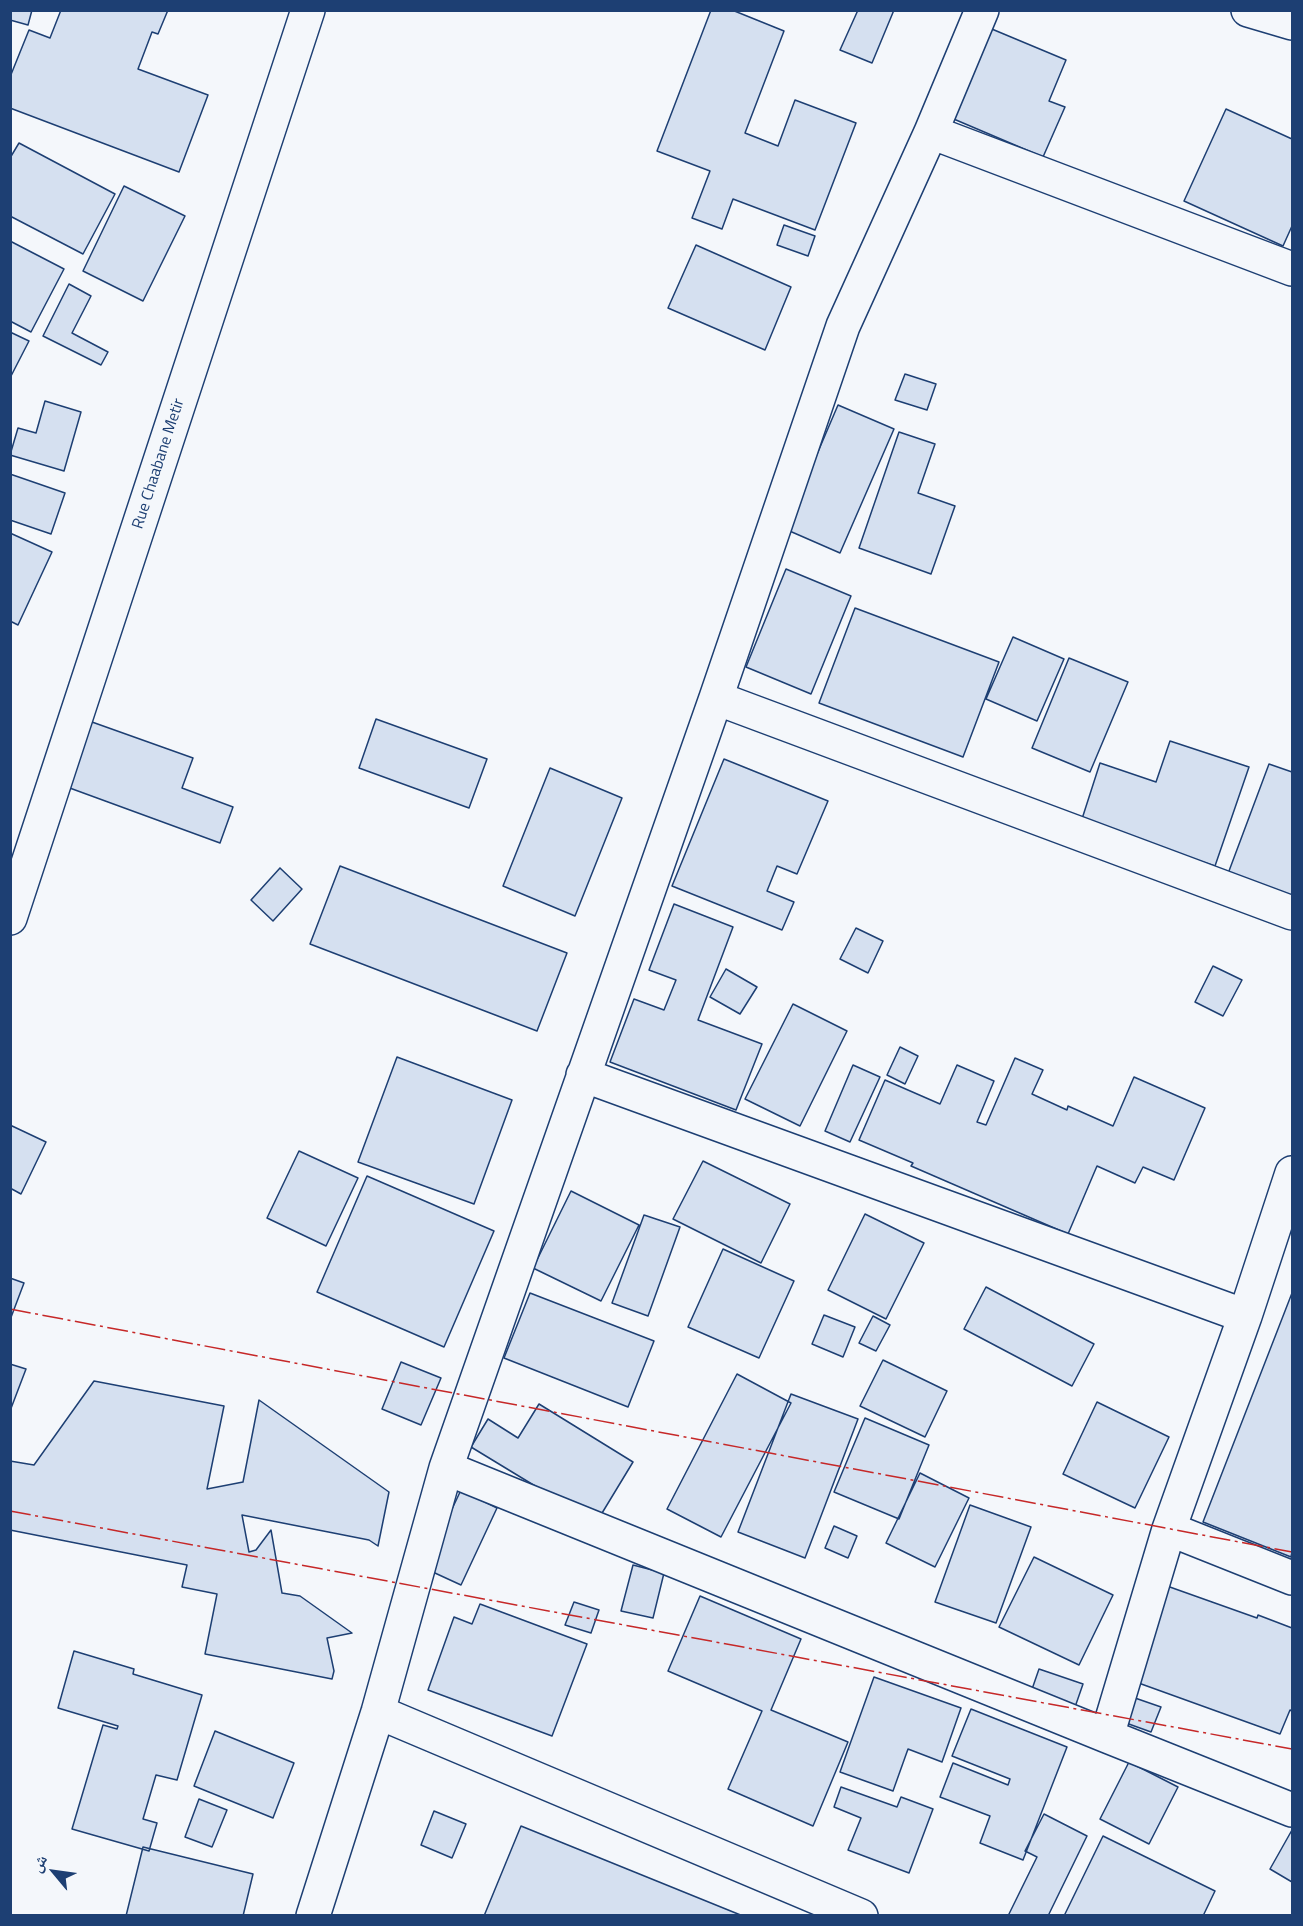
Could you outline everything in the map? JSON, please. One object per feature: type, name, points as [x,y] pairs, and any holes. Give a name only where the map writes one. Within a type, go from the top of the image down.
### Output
[{"type":"street","name":"Rue Chaabane Metir","points":[[10,918],[308,10]]},
{"type":"street","points":[[313,1916],[378,1712],[446,1468],[716,698],[843,326],[931,132],[982,10]]},
{"type":"street","points":[[1248,10],[1293,23]]},
{"type":"street","points":[[931,132],[1293,269]]},
{"type":"street","points":[[716,698],[1293,914]]},
{"type":"street","points":[[583,1075],[1245,1316]]},
{"type":"street","points":[[1107,1737],[1170,1529],[1293,1173]]},
{"type":"street","points":[[446,1468],[1107,1737],[1293,1810]]},
{"type":"street","points":[[1170,1529],[1293,1578]]},
{"type":"street","points":[[378,1712],[861,1916]]},
{"type":"building","points":[[10,10],[32,10],[28,25],[10,20]]},
{"type":"building","points":[[61,10],[168,10],[158,34],[152,32],[138,69],[208,95],[179,172],[10,108],[10,77],[29,30],[50,38]]},
{"type":"building","points":[[711,10],[732,10],[784,31],[745,133],[778,146],[795,100],[856,123],[815,230],[733,199],[722,229],[692,218],[710,171],[657,151]]},
{"type":"building","points":[[858,10],[894,10],[872,63],[840,50]]},
{"type":"building","points":[[987,27],[1066,60],[1049,101],[1065,107],[1043,157],[949,117]]},
{"type":"building","points":[[1226,109],[1292,139],[1292,226],[1283,246],[1184,201]]},
{"type":"building","points":[[19,143],[115,194],[83,254],[10,216],[10,158]]},
{"type":"building","points":[[124,186],[185,216],[143,301],[83,271]]},
{"type":"building","points":[[784,225],[815,236],[808,256],[777,245]]},
{"type":"building","points":[[10,241],[64,269],[31,332],[10,321]]},
{"type":"building","points":[[696,245],[791,287],[765,350],[668,308]]},
{"type":"building","points":[[69,284],[91,296],[72,333],[108,352],[101,365],[43,336]]},
{"type":"building","points":[[10,332],[29,341],[10,378]]},
{"type":"building","points":[[905,374],[936,384],[927,410],[895,400]]},
{"type":"building","points":[[45,401],[81,412],[64,471],[10,455],[18,428],[36,433]]},
{"type":"building","points":[[838,405],[894,429],[840,553],[785,529]]},
{"type":"building","points":[[899,432],[935,444],[918,493],[955,506],[931,574],[859,548]]},
{"type":"building","points":[[10,474],[65,493],[51,534],[10,520]]},
{"type":"building","points":[[10,533],[52,552],[18,625],[10,621]]},
{"type":"building","points":[[786,569],[851,596],[811,694],[746,667]]},
{"type":"building","points":[[855,608],[999,662],[963,757],[819,703]]},
{"type":"building","points":[[1013,637],[1064,659],[1037,721],[986,699]]},
{"type":"building","points":[[1069,658],[1128,682],[1090,772],[1032,748]]},
{"type":"building","points":[[376,719],[487,759],[469,808],[359,768]]},
{"type":"building","points":[[92,722],[193,758],[182,788],[233,807],[220,843],[67,787]]},
{"type":"building","points":[[1170,741],[1249,767],[1215,866],[1081,822],[1100,763],[1156,782]]},
{"type":"building","points":[[724,759],[828,801],[797,874],[777,866],[767,891],[794,902],[782,930],[672,886]]},
{"type":"building","points":[[1269,764],[1292,772],[1292,904],[1226,879]]},
{"type":"building","points":[[550,768],[622,798],[575,916],[503,886]]},
{"type":"building","points":[[340,866],[567,953],[537,1031],[310,944]]},
{"type":"building","points":[[280,868],[302,889],[273,921],[251,900]]},
{"type":"building","points":[[674,904],[733,927],[698,1020],[762,1044],[736,1110],[610,1062],[634,999],[664,1010],[676,980],[649,970]]},
{"type":"building","points":[[856,928],[883,941],[868,973],[840,959]]},
{"type":"building","points":[[1213,966],[1242,980],[1223,1016],[1195,1002]]},
{"type":"building","points":[[726,969],[757,987],[740,1014],[710,997]]},
{"type":"building","points":[[793,1004],[847,1031],[800,1126],[745,1099]]},
{"type":"building","points":[[900,1047],[918,1056],[905,1084],[887,1075]]},
{"type":"building","points":[[397,1057],[512,1100],[474,1204],[358,1162]]},
{"type":"building","points":[[1015,1058],[1043,1070],[1032,1094],[1067,1110],[1068,1106],[1113,1126],[1134,1077],[1205,1108],[1174,1180],[1143,1167],[1135,1183],[1097,1166],[1068,1234],[911,1166],[913,1163],[859,1140],[885,1080],[940,1104],[957,1065],[994,1081],[977,1122],[986,1125]]},
{"type":"building","points":[[853,1065],[880,1077],[850,1142],[825,1131]]},
{"type":"building","points":[[10,1125],[46,1142],[21,1194],[10,1188]]},
{"type":"building","points":[[299,1151],[358,1178],[326,1246],[267,1218]]},
{"type":"building","points":[[703,1161],[790,1204],[761,1263],[673,1219]]},
{"type":"building","points":[[367,1176],[494,1231],[444,1347],[317,1292]]},
{"type":"building","points":[[571,1191],[639,1225],[601,1301],[533,1268]]},
{"type":"building","points":[[865,1214],[924,1243],[886,1319],[828,1290]]},
{"type":"building","points":[[644,1215],[680,1227],[648,1316],[612,1303]]},
{"type":"building","points":[[723,1249],[794,1281],[759,1358],[688,1327]]},
{"type":"building","points":[[10,1278],[24,1283],[10,1320]]},
{"type":"building","points":[[986,1287],[1094,1344],[1072,1386],[964,1329]]},
{"type":"building","points":[[530,1293],[654,1341],[628,1407],[504,1358]]},
{"type":"building","points":[[1292,1293],[1292,1552],[1291,1557],[1203,1522]]},
{"type":"building","points":[[824,1315],[855,1327],[843,1357],[812,1344]]},
{"type":"building","points":[[873,1316],[890,1325],[876,1351],[859,1343]]},
{"type":"building","points":[[883,1360],[947,1391],[925,1437],[860,1406]]},
{"type":"building","points":[[401,1362],[441,1378],[421,1425],[382,1409]]},
{"type":"building","points":[[10,1364],[26,1369],[10,1411]]},
{"type":"building","points":[[737,1374],[791,1403],[721,1537],[667,1509]]},
{"type":"building","points":[[94,1381],[224,1406],[207,1489],[243,1482],[259,1400],[389,1492],[378,1546],[369,1540],[242,1515],[249,1552],[256,1550],[271,1530],[282,1593],[300,1596],[352,1633],[327,1638],[334,1671],[332,1679],[205,1654],[217,1594],[182,1587],[187,1565],[10,1530],[10,1461],[34,1465]]},
{"type":"building","points":[[791,1394],[858,1419],[805,1558],[738,1532]]},
{"type":"building","points":[[1097,1402],[1169,1437],[1135,1508],[1063,1474]]},
{"type":"building","points":[[539,1404],[633,1462],[596,1523],[471,1447],[488,1419],[518,1438]]},
{"type":"building","points":[[865,1418],[929,1445],[899,1519],[834,1492]]},
{"type":"building","points":[[920,1473],[969,1498],[935,1567],[886,1543]]},
{"type":"building","points":[[461,1490],[497,1508],[461,1585],[424,1568]]},
{"type":"building","points":[[970,1505],[1031,1527],[996,1623],[935,1602]]},
{"type":"building","points":[[834,1526],[857,1536],[848,1558],[825,1548]]},
{"type":"building","points":[[1034,1557],[1113,1595],[1079,1665],[999,1627]]},
{"type":"building","points":[[633,1565],[664,1573],[653,1618],[621,1611]]},
{"type":"building","points":[[1167,1586],[1292,1628],[1292,1711],[1290,1710],[1280,1734],[1133,1681]]},
{"type":"building","points":[[700,1596],[801,1639],[771,1710],[848,1742],[813,1826],[728,1789],[762,1711],[668,1671]]},
{"type":"building","points":[[574,1602],[599,1610],[591,1633],[565,1625]]},
{"type":"building","points":[[480,1604],[587,1644],[552,1736],[428,1690],[454,1617],[472,1624]]},
{"type":"building","points":[[74,1651],[134,1669],[133,1674],[202,1695],[177,1780],[156,1775],[143,1819],[157,1823],[149,1851],[72,1829],[103,1725],[117,1729],[118,1726],[58,1708]]},
{"type":"building","points":[[1039,1669],[1083,1684],[1074,1710],[1030,1695]]},
{"type":"building","points":[[874,1677],[961,1708],[942,1762],[908,1749],[893,1791],[840,1772]]},
{"type":"building","points":[[1135,1698],[1161,1707],[1151,1732],[1126,1723]]},
{"type":"building","points":[[971,1709],[1067,1747],[1023,1860],[980,1843],[990,1816],[940,1797],[953,1763],[1008,1785],[1010,1779],[952,1756]]},
{"type":"building","points":[[215,1731],[294,1763],[273,1818],[194,1786]]},
{"type":"building","points":[[1129,1762],[1178,1787],[1149,1844],[1100,1819]]},
{"type":"building","points":[[841,1787],[897,1807],[901,1797],[933,1809],[909,1873],[848,1850],[861,1818],[834,1807]]},
{"type":"building","points":[[199,1799],[227,1810],[212,1847],[185,1837]]},
{"type":"building","points":[[434,1811],[466,1824],[452,1858],[421,1845]]},
{"type":"building","points":[[1044,1814],[1087,1836],[1048,1916],[1008,1916],[1037,1857],[1025,1851]]},
{"type":"building","points":[[521,1826],[743,1916],[484,1916]]},
{"type":"building","points":[[1292,1830],[1292,1882],[1270,1869]]},
{"type":"building","points":[[1103,1836],[1215,1891],[1203,1916],[1064,1916]]},
{"type":"building","points":[[143,1847],[253,1874],[243,1916],[126,1916]]},
{"type":"power","points":[[10,1309],[1292,1552]]},
{"type":"power","points":[[10,1511],[1292,1749]]}]
